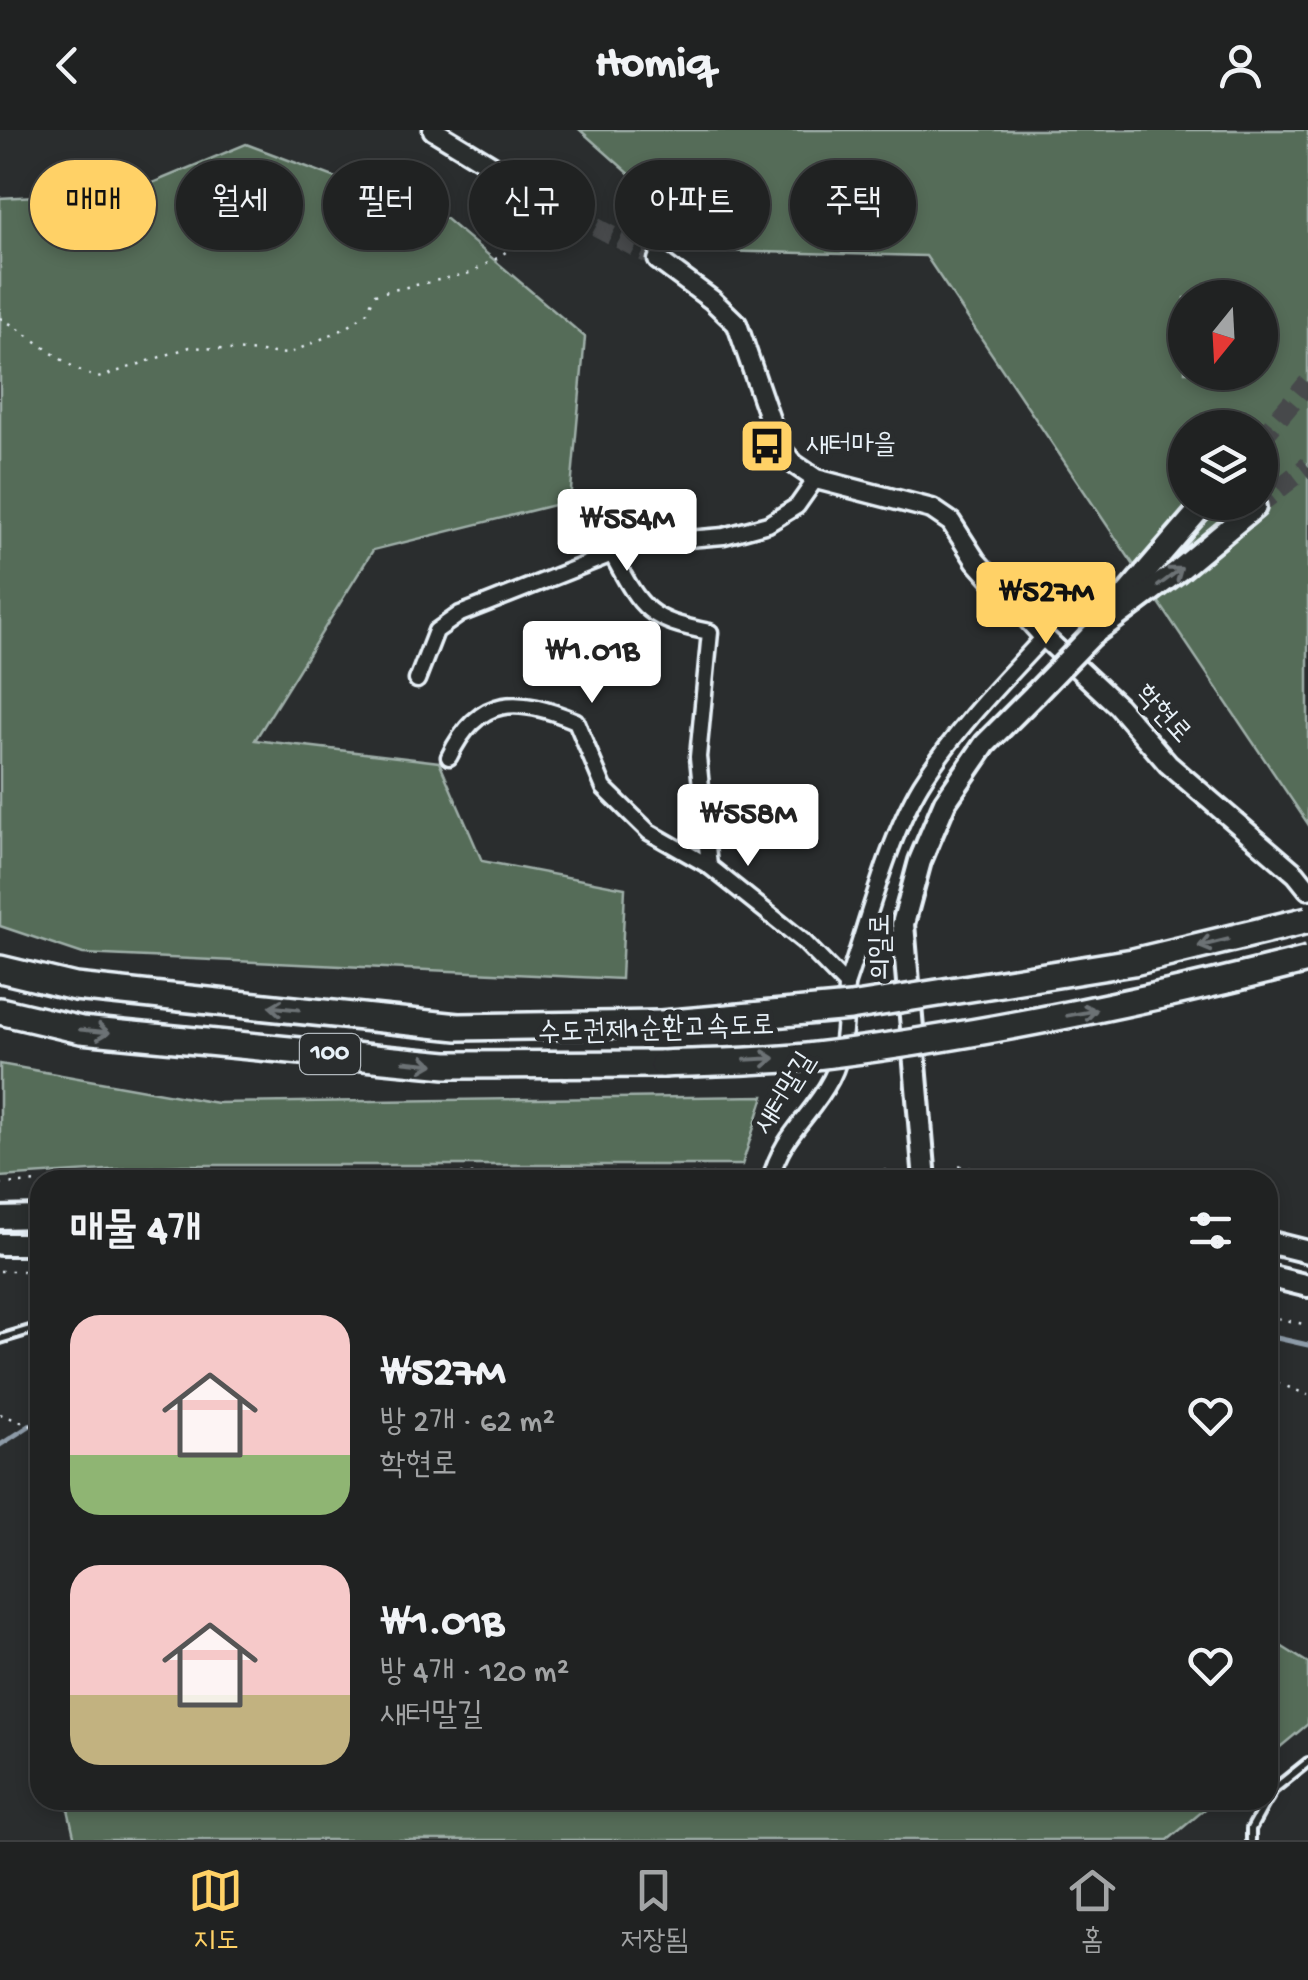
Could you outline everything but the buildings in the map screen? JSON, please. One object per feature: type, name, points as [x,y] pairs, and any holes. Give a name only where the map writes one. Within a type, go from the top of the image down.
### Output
[{"type":"highway","name":"수도권제1순환고속도로","points":[[0,969],[76,987],[458,1027],[661,1024],[850,1008],[1132,962],[1308,920]]},
{"type":"highway","name":"수도권제1순환고속도로","points":[[0,1011],[82,1030],[447,1066],[663,1064],[805,1057],[962,1034],[1148,1001],[1308,960]]},
{"type":"main road","points":[[1092,635],[1191,520]]},
{"type":"main road","points":[[1092,635],[1239,520]]},
{"type":"main road","name":"의일로","points":[[925,1170],[904,924],[920,862],[945,802],[985,744],[1092,635]]},
{"type":"main road","points":[[0,1218],[30,1217]]},
{"type":"main road","points":[[0,1244],[30,1244]]},
{"type":"main road","points":[[1278,1244],[1308,1252]]},
{"type":"main road","points":[[1278,1278],[1308,1286]]},
{"type":"street","points":[[433,130],[483,160]]},
{"type":"street","name":"학현로","points":[[658,260],[737,324],[783,452],[816,480],[932,510],[951,522],[976,560],[1044,637],[1118,706],[1168,764],[1296,874],[1308,889]]},
{"type":"street","points":[[416,680],[436,631],[460,614],[640,543],[724,536],[768,524],[798,506],[816,480]]},
{"type":"street","points":[[613,556],[636,600],[666,624],[710,632],[698,757],[709,866]]},
{"type":"street","name":"새터말길","points":[[772,1170],[778,1151],[833,1076],[845,1032],[846,985],[888,862],[920,786],[978,707],[1044,637]]},
{"type":"street","points":[[449,757],[463,729],[494,707],[537,705],[576,721],[604,788],[649,832],[709,866],[803,941],[846,985]]},
{"type":"lane","points":[[0,1339],[30,1330]]},
{"type":"lane","points":[[1278,1786],[1308,1762]]},
{"type":"lane","points":[[1251,1840],[1251,1829],[1261,1810]]},
{"type":"path","points":[[0,318],[32,335],[85,374],[98,378],[190,347],[288,354],[348,327],[366,312],[375,294],[470,272],[509,250]]},
{"type":"path","points":[[954,1170],[958,1165],[978,1170]]},
{"type":"path","points":[[0,1184],[30,1182]]},
{"type":"path","points":[[0,1271],[30,1271]]},
{"type":"path","points":[[1278,1318],[1308,1325]]},
{"type":"path","points":[[1278,1383],[1308,1394]]},
{"type":"path","points":[[0,1414],[30,1425]]},
{"type":"green space","points":[[580,130],[1308,130],[1308,824],[926,256],[676,250],[770,250],[770,160],[615,161]]},
{"type":"green space","points":[[246,144],[289,160],[208,160]]},
{"type":"green space","points":[[303,165],[323,173],[323,250],[449,250],[449,222],[469,239],[469,250],[483,250],[585,337],[570,501],[373,550],[255,740],[439,762],[482,861],[625,888],[621,979],[83,954],[0,926],[0,198],[30,196],[30,250],[156,250],[156,181],[176,173],[176,250],[303,250]]},
{"type":"green space","points":[[0,1064],[217,1103],[764,1096],[742,1165],[182,1165],[30,1170],[30,1175],[0,1177]]},
{"type":"green space","points":[[1278,1644],[1308,1663],[1308,1724],[1278,1749]]},
{"type":"green space","points":[[68,1810],[1204,1810],[1168,1840],[75,1840]]},
{"type":"waterway","points":[[1278,1338],[1308,1345]]},
{"type":"waterway","points":[[0,1445],[30,1426]]},
{"type":"tunnel","points":[[595,226],[658,260]]},
{"type":"tunnel","points":[[1278,419],[1308,383]]},
{"type":"tunnel","points":[[1278,489],[1308,466]]},
{"type":"place","name":"새터마을","points":[[767,446]]}]
